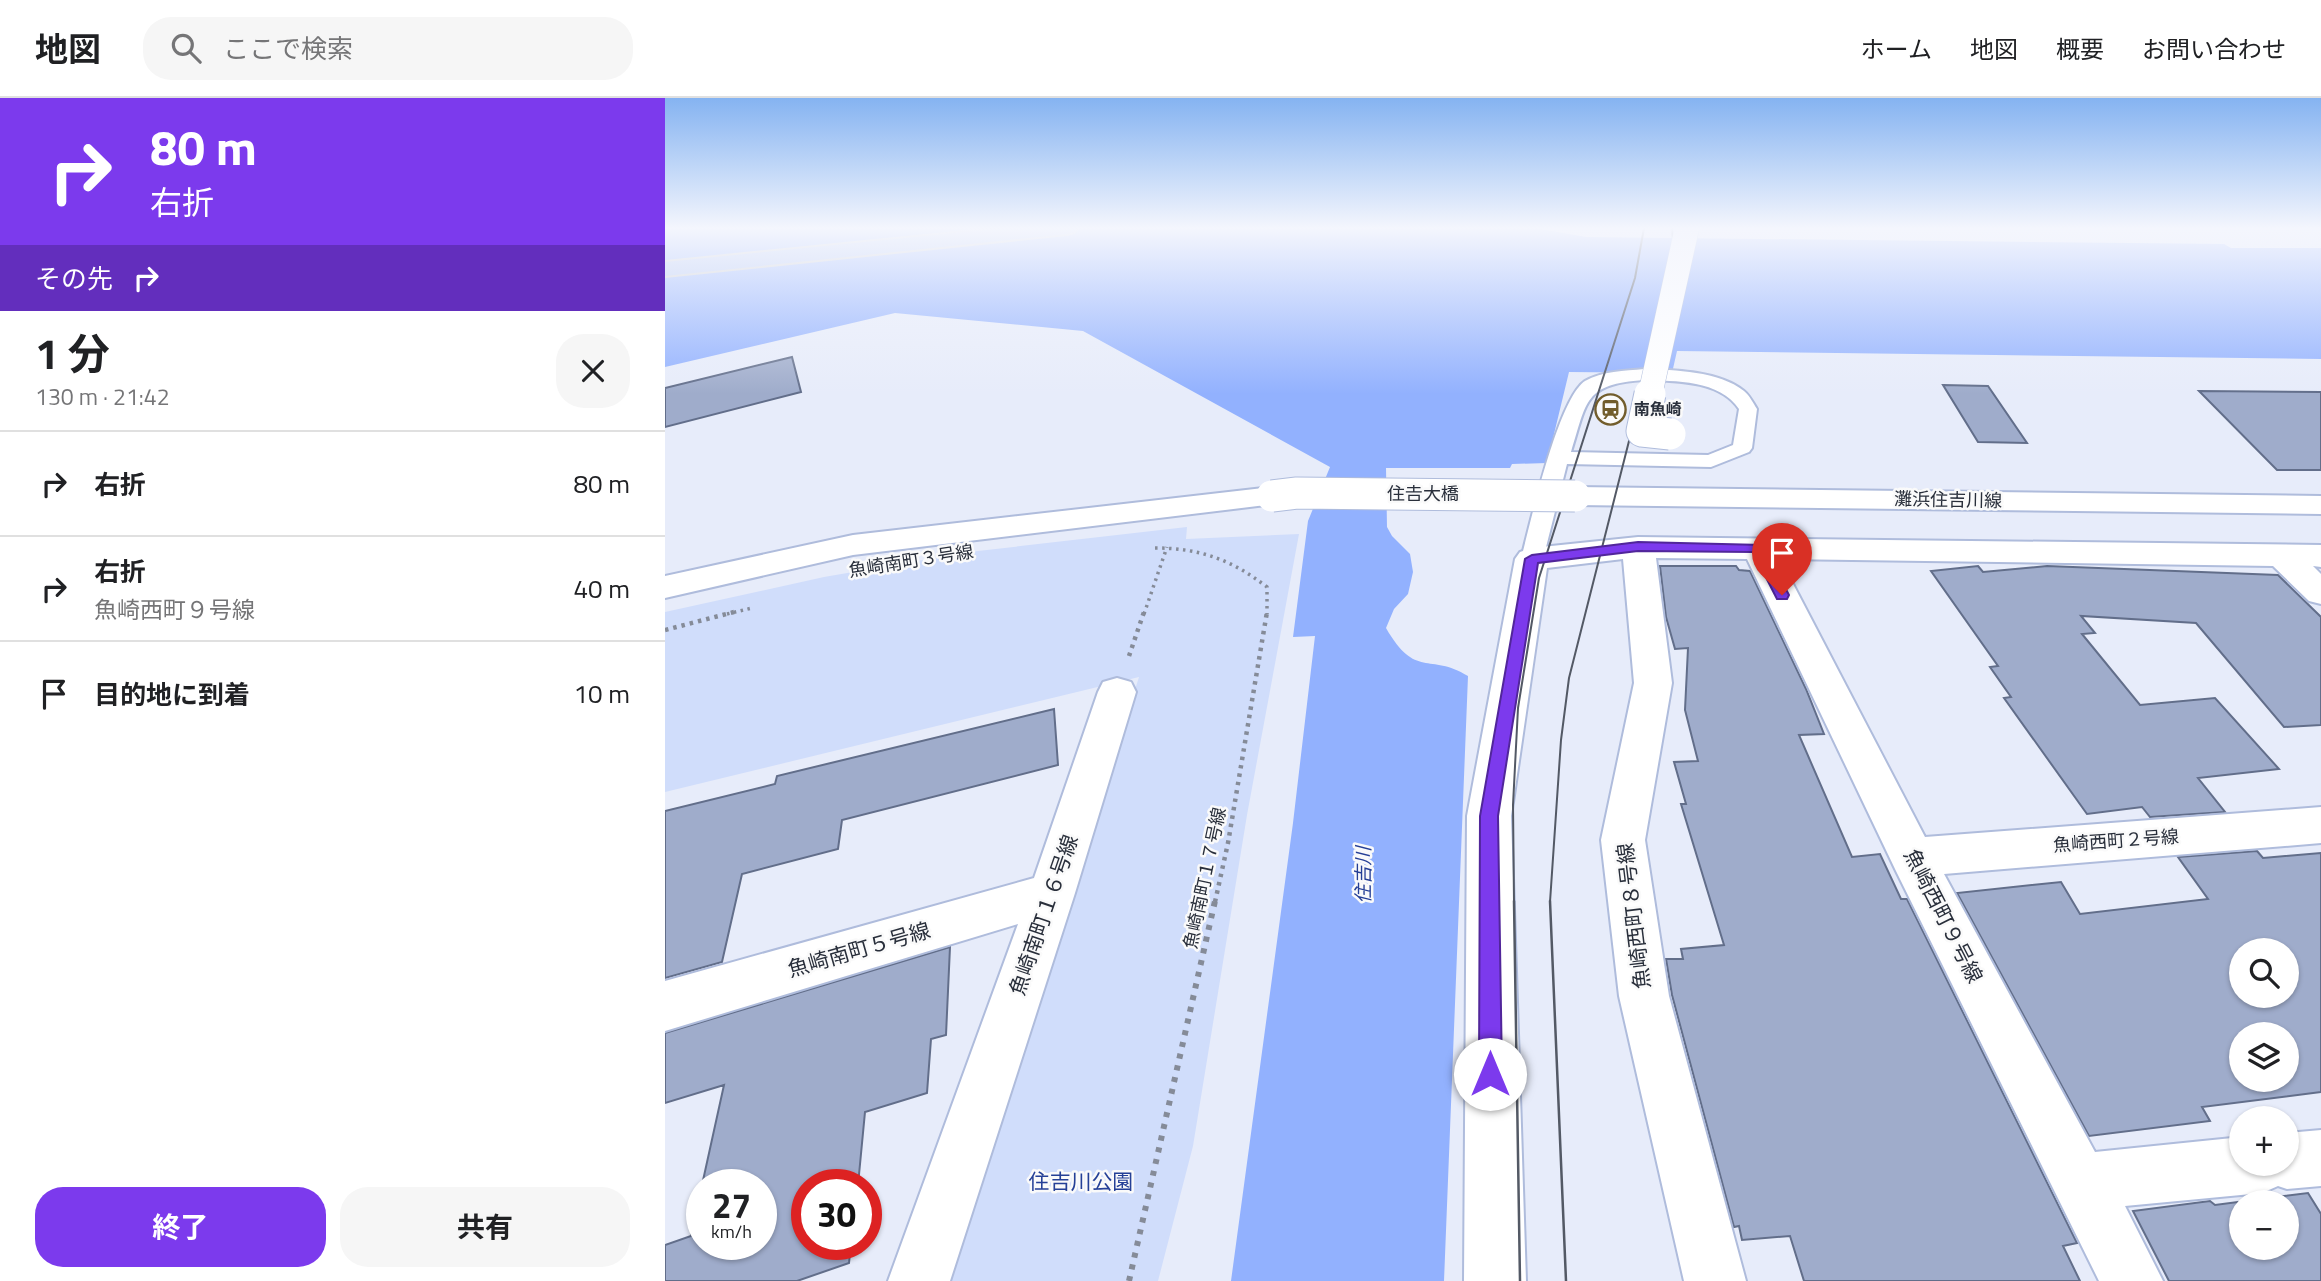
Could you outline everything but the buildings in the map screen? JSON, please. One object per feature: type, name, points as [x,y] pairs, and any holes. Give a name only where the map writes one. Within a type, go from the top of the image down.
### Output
[{"type":"street","points":[[1670,434],[1642,431],[1675,283]]},
{"type":"street","name":"住𠮷大橋","points":[[665,587],[853,545],[1056,519],[1297,493],[1575,496]]},
{"type":"street","name":"灘浜住吉川線","points":[[1575,496],[2321,505]]},
{"type":"street","points":[[1495,1281],[1489,816],[1532,559],[1638,547],[2321,556]]},
{"type":"street","name":"魚崎西町８号線","points":[[1638,547],[1653,683],[1623,840],[1644,996],[1715,1281]]},
{"type":"street","name":"魚崎西町９号線","points":[[1758,548],[1912,857],[2132,1281]]},
{"type":"street","points":[[2281,555],[2321,593]]},
{"type":"street","name":"魚崎南町１６号線","points":[[919,1281],[1052,893],[1117,692]]},
{"type":"street","name":"魚崎西町２号線","points":[[1912,857],[2321,825]]},
{"type":"street","name":"魚崎南町５号線","points":[[665,1006],[1052,893]]},
{"type":"street","points":[[2299,1160],[2321,1158]]},
{"type":"street","points":[[2081,1182],[2229,1167]]},
{"type":"lane","points":[[1532,559],[1559,458],[1581,395],[1591,385],[1615,376],[1691,378],[1720,386],[1738,395],[1748,409],[1742,448],[1711,461],[1559,458]]},
{"type":"path","points":[[1117,692],[1167,547],[1154,548]]},
{"type":"path","name":"魚崎南町１７号線","points":[[1129,1281],[1228,843],[1267,622],[1267,587],[1239,565],[1205,550],[1167,547]]},
{"type":"path","points":[[665,630],[754,608]]},
{"type":"green space","name":"住吉川公園","points":[[1187,527],[1186,539],[1299,534],[1247,815],[1193,1146],[1158,1281],[945,1281],[1139,677],[665,792],[665,612],[824,577],[969,552]]},
{"type":"water","name":"住吉川","points":[[665,283],[2321,283],[2321,359],[1677,351],[1672,373],[1569,372],[1547,463],[1512,464],[1510,468],[1386,468],[1387,527],[1410,554],[1413,572],[1408,594],[1394,609],[1386,628],[1406,654],[1415,660],[1455,669],[1468,676],[1444,1281],[1231,1281],[1293,823],[1315,636],[1293,637],[1308,521],[1330,467],[1083,331],[895,313],[665,367]]},
{"type":"tram line","points":[[1514,902],[1513,805],[1518,708],[1539,578],[1633,283]]},
{"type":"tram line","points":[[1550,902],[1561,740],[1569,678],[1667,283]]},
{"type":"tram line","points":[[1514,901],[1520,1281]]},
{"type":"tram line","points":[[1550,902],[1566,1281]]},
{"type":"place","name":"南魚崎","points":[[1611,409]]},
{"type":"route","points":[[1490,1074],[1489,816],[1532,559],[1638,547],[1758,548],[1782,595]]}]
